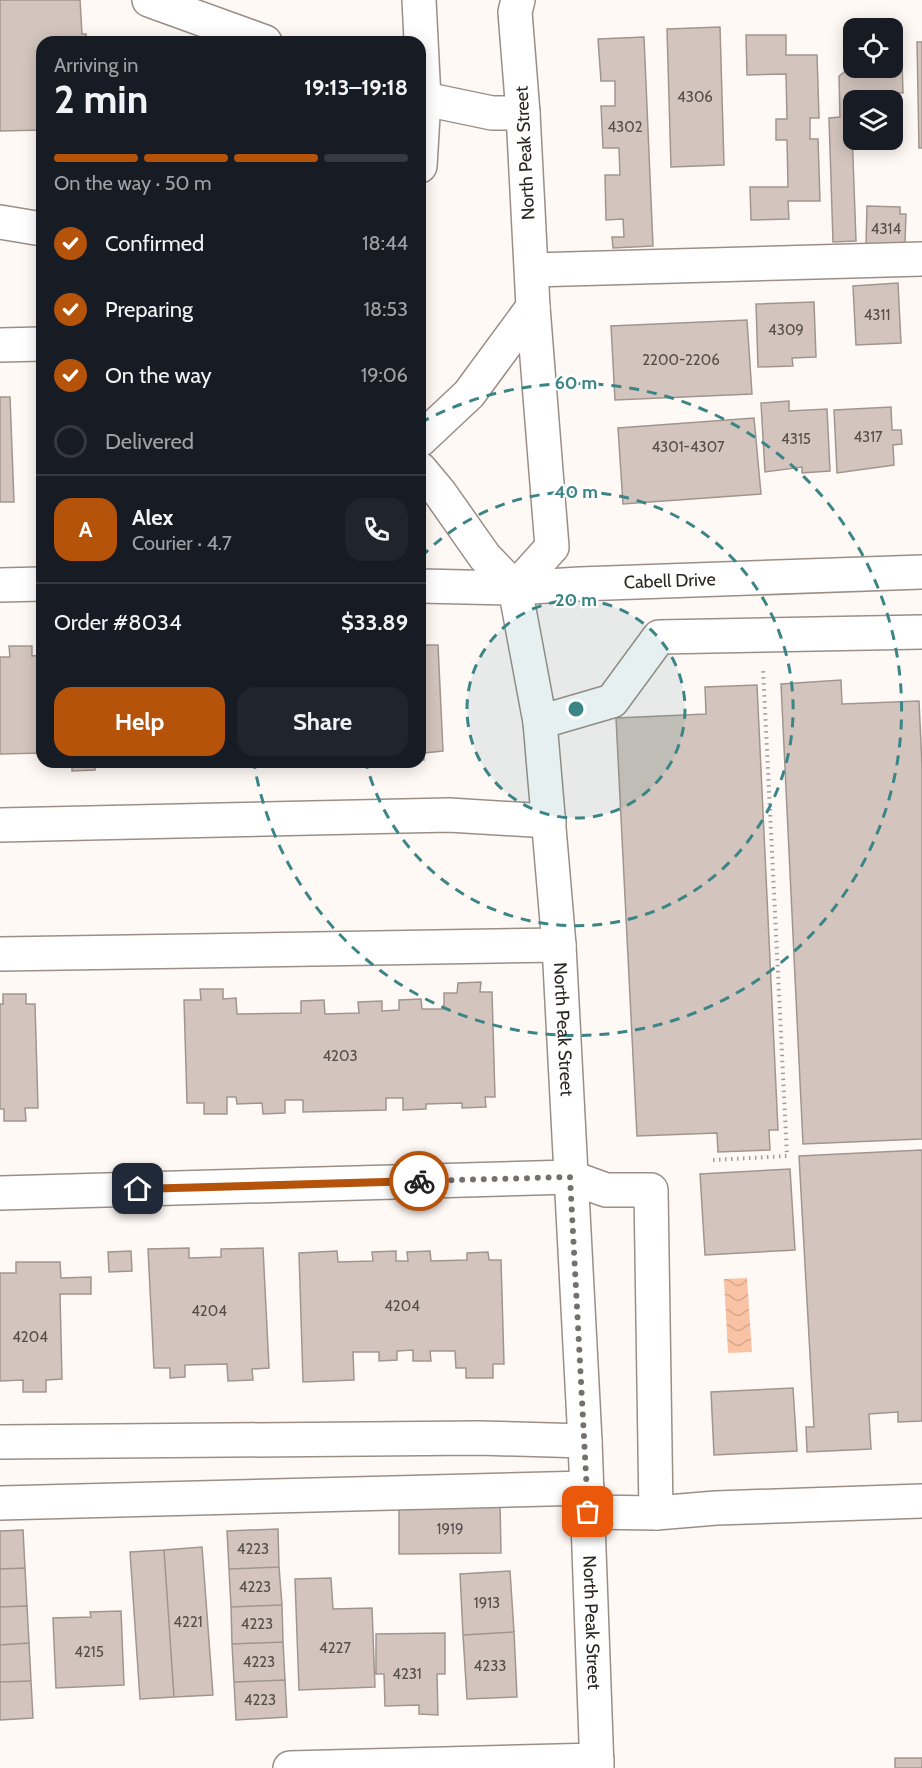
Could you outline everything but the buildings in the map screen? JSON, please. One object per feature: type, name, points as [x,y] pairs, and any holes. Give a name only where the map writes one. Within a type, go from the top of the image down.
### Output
[{"type":"street","points":[[149,0],[248,36]]},
{"type":"street","points":[[419,0],[420,36]]},
{"type":"street","name":"North Peak Street","points":[[518,0],[515,12],[533,307],[552,548],[515,588],[540,722],[559,945],[585,1441],[597,1764]]},
{"type":"street","points":[[426,100],[492,113],[523,114]]},
{"type":"street","points":[[0,222],[36,228]]},
{"type":"street","points":[[532,270],[922,259]]},
{"type":"street","points":[[426,434],[469,394],[533,307]]},
{"type":"street","points":[[0,345],[36,344]]},
{"type":"street","points":[[426,477],[485,557],[515,588]]},
{"type":"street","name":"Cabell Drive","points":[[426,586],[515,588],[922,572]]},
{"type":"street","points":[[0,585],[36,584]]},
{"type":"street","points":[[540,722],[612,701],[659,637],[922,632]]},
{"type":"street","points":[[0,825],[448,815],[549,820]]},
{"type":"street","points":[[0,954],[559,945]]},
{"type":"street","points":[[0,1193],[570,1177],[606,1190],[651,1190],[656,1513]]},
{"type":"street","points":[[0,1442],[479,1437],[585,1441]]},
{"type":"street","points":[[0,1503],[587,1500],[656,1513],[716,1508],[922,1501]]},
{"type":"street","points":[[290,1768],[597,1764]]},
{"type":"path","points":[[713,1160],[787,1156],[762,635]]},
{"type":"water","points":[[747,1278],[752,1352],[728,1353],[724,1279]]},
{"type":"way so far","points":[[419,1181],[570,1177],[588,1512]]},
{"type":"route","points":[[138,1189],[419,1181]]}]
